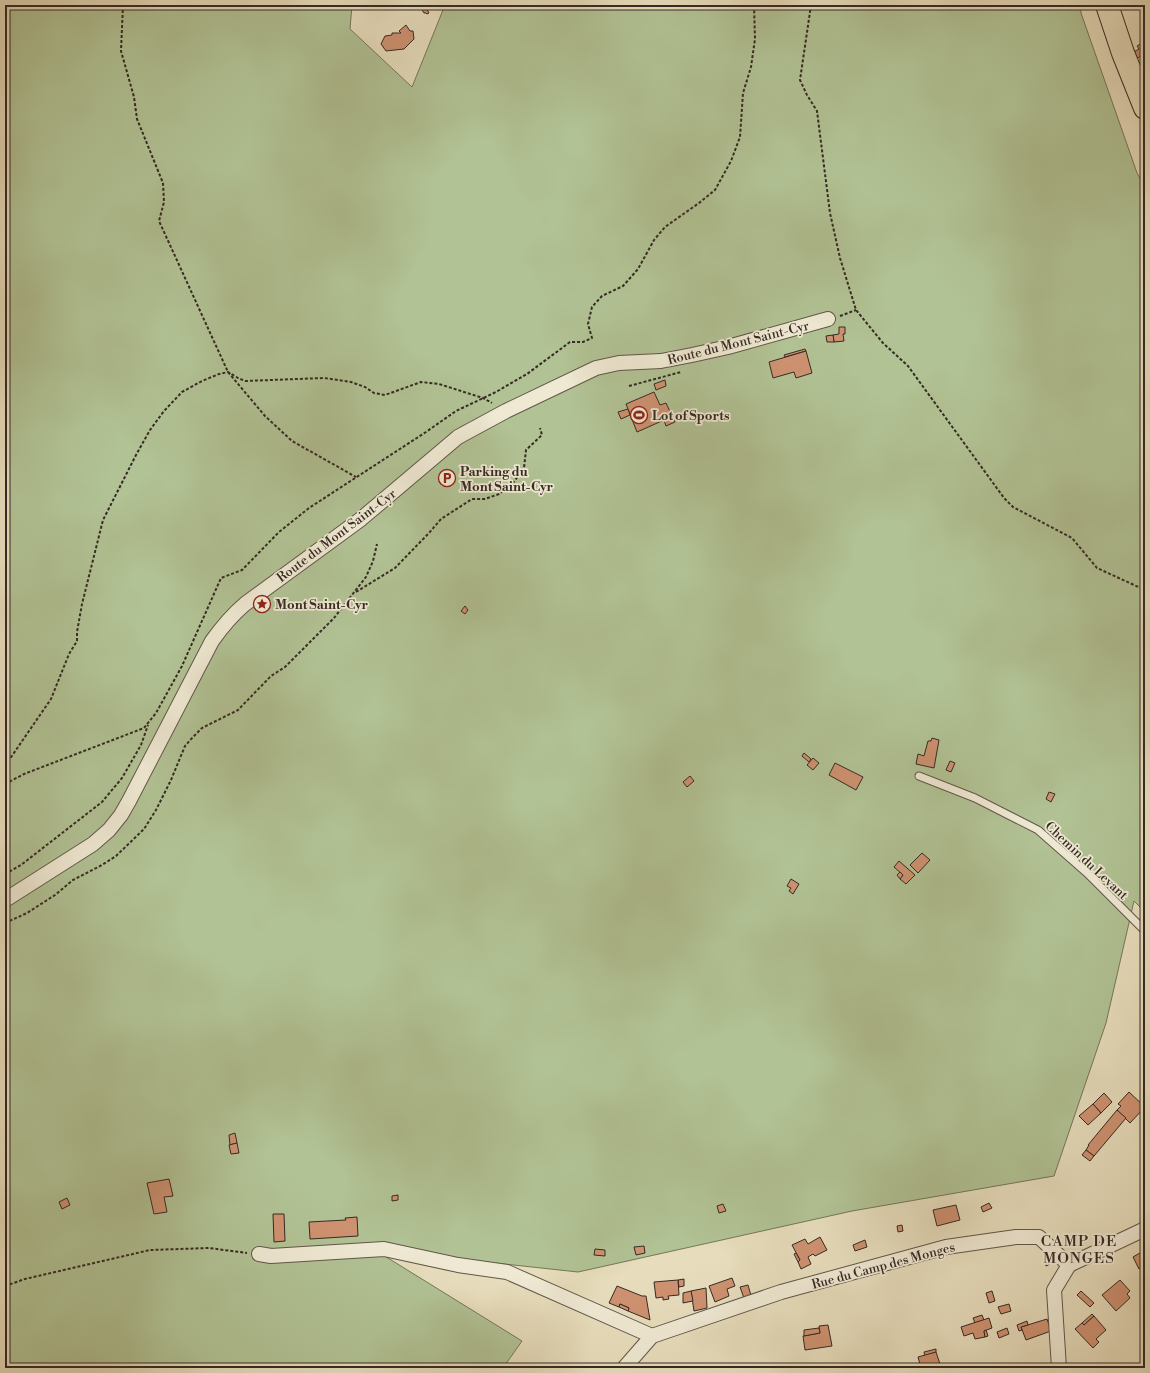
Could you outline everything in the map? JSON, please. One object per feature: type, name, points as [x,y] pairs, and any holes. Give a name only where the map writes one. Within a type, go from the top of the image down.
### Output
[{"type":"main road","points":[[1107,5],[1123,53],[1145,108]]},
{"type":"street","name":"Route du Mont Saint-Cyr","points":[[5,900],[93,844],[109,830],[121,815],[212,641],[234,613],[293,568],[362,519],[452,442],[472,428],[506,410],[596,368],[619,363],[661,361],[692,355],[728,347],[828,319]]},
{"type":"street","points":[[1058,1368],[1054,1290],[1069,1265],[1145,1229]]},
{"type":"street","name":"Rue du Camp des Monges","points":[[624,1368],[652,1336],[781,1292],[946,1247],[1016,1237],[1040,1237],[1069,1265]]},
{"type":"street","points":[[259,1254],[271,1256],[384,1249],[458,1265],[507,1272],[652,1336]]},
{"type":"lane","name":"Chemin du Levant","points":[[919,776],[975,798],[1038,830],[1087,873],[1145,931]]},
{"type":"path","points":[[123,5],[121,51],[134,97],[137,119],[163,183],[164,202],[160,221],[228,372],[265,416],[292,441],[356,477]]},
{"type":"path","points":[[5,784],[24,774],[144,728],[156,713],[182,666],[221,578],[242,570],[279,532],[308,508],[456,411],[527,374],[570,342],[583,342],[592,338],[588,324],[592,307],[602,296],[623,286],[638,269],[654,240],[665,227],[715,190],[731,161],[740,137],[743,93],[751,67],[755,39],[754,5]]},
{"type":"path","points":[[811,5],[800,80],[817,111],[830,213],[840,258],[856,310],[878,338],[908,366],[1004,498],[1012,506],[1072,538],[1097,568],[1145,590]]},
{"type":"path","points":[[828,319],[856,310]]},
{"type":"path","points":[[5,766],[51,699],[69,654],[77,641],[77,632],[82,604],[103,520],[150,430],[164,411],[182,392],[202,381],[228,372],[245,381],[324,378],[352,382],[365,387],[374,393],[385,395],[421,382],[439,384],[483,398]]},
{"type":"path","points":[[629,386],[681,372]]},
{"type":"path","points":[[353,594],[395,568],[429,533],[441,518],[472,499],[486,499],[499,494],[513,483],[524,468],[526,450],[542,435],[540,428]]},
{"type":"path","points":[[5,923],[27,913],[55,895],[73,880],[116,856],[144,829],[156,810],[186,746],[193,737],[202,728],[238,710],[271,676],[285,667],[334,618],[361,585],[370,569],[377,544]]},
{"type":"path","points":[[5,874],[21,865],[102,802],[122,778],[141,745],[148,724]]},
{"type":"path","points":[[5,1286],[150,1250],[209,1248],[259,1254]]},
{"type":"green space","points":[[5,5],[352,5],[350,29],[412,87],[445,5],[1080,5],[1081,13],[1137,173],[1145,187],[1145,912],[1134,901],[1106,1023],[1054,1176],[852,1211],[578,1272],[375,1250],[522,1341],[503,1368],[5,1368]]},
{"type":"building","points":[[425,6],[429,13],[427,14],[424,13],[421,8]]},
{"type":"building","points":[[406,25],[410,31],[413,31],[414,39],[404,49],[386,51],[381,44],[385,36],[392,35],[392,33],[401,33],[399,31]]},
{"type":"building","points":[[1145,41],[1145,60],[1142,55],[1135,60],[1132,53],[1139,49],[1137,46]]},
{"type":"building","points":[[839,327],[845,327],[845,334],[843,334],[844,341],[834,342],[833,335],[839,334]]},
{"type":"building","points":[[833,335],[834,342],[827,342],[826,336]]},
{"type":"building","points":[[805,349],[806,351],[785,357],[784,355]]},
{"type":"building","points":[[806,351],[812,373],[796,378],[794,372],[773,378],[769,362]]},
{"type":"building","points":[[665,380],[666,386],[656,390],[654,384]]},
{"type":"building","points":[[654,392],[660,405],[666,403],[675,422],[666,426],[664,420],[637,432],[626,404]]},
{"type":"building","points":[[628,409],[630,415],[621,419],[618,412]]},
{"type":"building","points":[[465,606],[468,610],[465,614],[461,611]]},
{"type":"building","points":[[932,738],[939,740],[934,768],[916,764],[918,754],[924,756],[928,741],[931,741]]},
{"type":"building","points":[[804,753],[811,759],[809,762],[802,756]]},
{"type":"building","points":[[813,758],[819,763],[813,770],[807,765]]},
{"type":"building","points":[[950,761],[955,763],[951,772],[946,770]]},
{"type":"building","points":[[835,763],[863,777],[856,790],[829,775]]},
{"type":"building","points":[[690,776],[694,781],[687,787],[683,782]]},
{"type":"building","points":[[1049,792],[1055,794],[1051,802],[1046,799]]},
{"type":"building","points":[[922,853],[930,860],[918,873],[910,865]]},
{"type":"building","points":[[899,861],[915,875],[906,884],[900,879],[903,875],[894,867]]},
{"type":"building","points":[[900,872],[903,875],[900,879],[897,875]]},
{"type":"building","points":[[791,879],[799,884],[793,894],[789,891],[791,888],[787,886]]},
{"type":"building","points":[[1129,1092],[1145,1107],[1130,1123],[1117,1110],[1121,1106],[1118,1104]]},
{"type":"building","points":[[1104,1093],[1112,1102],[1101,1113],[1093,1104]]},
{"type":"building","points":[[1093,1104],[1101,1113],[1088,1125],[1079,1116]]},
{"type":"building","points":[[1117,1110],[1126,1118],[1094,1156],[1086,1150],[1088,1145]]},
{"type":"building","points":[[235,1133],[237,1143],[230,1145],[229,1135]]},
{"type":"building","points":[[237,1143],[239,1153],[231,1154],[229,1145]]},
{"type":"building","points":[[1086,1150],[1094,1156],[1090,1161],[1082,1155]]},
{"type":"building","points":[[169,1179],[173,1196],[164,1197],[167,1212],[154,1214],[147,1183]]},
{"type":"building","points":[[398,1195],[398,1200],[392,1201],[392,1196]]},
{"type":"building","points":[[67,1198],[70,1205],[62,1209],[59,1202]]},
{"type":"building","points":[[989,1203],[992,1208],[983,1212],[981,1207]]},
{"type":"building","points":[[723,1204],[726,1211],[719,1213],[717,1206]]},
{"type":"building","points":[[956,1205],[960,1220],[937,1226],[933,1210]]},
{"type":"building","points":[[273,1214],[284,1214],[285,1241],[274,1242]]},
{"type":"building","points":[[357,1217],[358,1236],[310,1239],[309,1222],[346,1220],[345,1218]]},
{"type":"building","points":[[902,1225],[903,1231],[898,1232],[897,1226]]},
{"type":"building","points":[[820,1237],[827,1250],[815,1256],[813,1254],[808,1257],[811,1264],[801,1269],[798,1262],[800,1260],[792,1245],[805,1239],[808,1244]]},
{"type":"building","points":[[865,1240],[867,1247],[855,1251],[853,1245]]},
{"type":"building","points":[[644,1246],[645,1253],[636,1255],[634,1247]]},
{"type":"building","points":[[595,1249],[605,1250],[605,1256],[594,1255]]},
{"type":"building","points":[[1145,1250],[1145,1265],[1139,1269],[1133,1257]]},
{"type":"building","points":[[796,1253],[800,1260],[798,1262],[794,1254]]},
{"type":"building","points":[[1049,1259],[1050,1264],[1046,1266],[1045,1260]]},
{"type":"building","points":[[732,1278],[735,1286],[727,1289],[729,1296],[715,1302],[709,1286]]},
{"type":"building","points":[[684,1279],[684,1286],[679,1287],[678,1280]]},
{"type":"building","points":[[678,1280],[679,1295],[668,1296],[669,1299],[663,1300],[663,1297],[656,1298],[654,1282]]},
{"type":"building","points":[[1120,1280],[1130,1291],[1127,1294],[1130,1298],[1116,1311],[1102,1295]]},
{"type":"building","points":[[748,1285],[752,1299],[745,1301],[740,1287]]},
{"type":"building","points":[[617,1286],[642,1296],[646,1296],[650,1320],[628,1311],[629,1308],[620,1304],[619,1307],[609,1303]]},
{"type":"building","points":[[706,1288],[707,1308],[694,1311],[691,1291]]},
{"type":"building","points":[[691,1291],[693,1301],[683,1303],[683,1293]]},
{"type":"building","points":[[992,1291],[995,1301],[989,1303],[986,1293]]},
{"type":"building","points":[[1081,1291],[1094,1303],[1090,1307],[1077,1295]]},
{"type":"building","points":[[620,1304],[629,1308],[628,1311],[619,1307]]},
{"type":"building","points":[[1009,1304],[1011,1311],[1001,1314],[998,1307]]},
{"type":"building","points":[[1092,1314],[1094,1316],[1084,1325],[1082,1323]]},
{"type":"building","points":[[982,1315],[984,1320],[975,1323],[973,1318]]},
{"type":"building","points":[[1094,1316],[1106,1330],[1096,1339],[1099,1342],[1093,1348],[1075,1329],[1082,1323],[1084,1325]]},
{"type":"building","points":[[989,1318],[992,1328],[984,1331],[985,1337],[975,1339],[973,1333],[964,1336],[961,1327]]},
{"type":"building","points":[[1047,1319],[1051,1331],[1026,1340],[1021,1327]]},
{"type":"building","points":[[1027,1321],[1028,1325],[1021,1327],[1022,1330],[1019,1331],[1017,1325]]},
{"type":"building","points":[[828,1325],[832,1346],[805,1350],[803,1336],[820,1333],[819,1326]]},
{"type":"building","points":[[819,1328],[820,1333],[804,1336],[804,1330]]},
{"type":"building","points":[[1007,1328],[1009,1334],[999,1338],[997,1332]]},
{"type":"building","points":[[986,1330],[988,1336],[985,1337],[984,1331]]},
{"type":"building","points":[[936,1349],[936,1352],[925,1356],[924,1352]]},
{"type":"building","points":[[936,1352],[941,1367],[921,1368],[918,1357]]},
{"type":"place","name":"Lot of Sports","points":[[639,415]]},
{"type":"place","name":"Parking du Mont Saint-Cyr","points":[[447,478]]},
{"type":"place","name":"Mont Saint-Cyr","points":[[262,604]]},
{"type":"district","name":"CAMP DE MONGES","points":[[1079,1250]]}]
